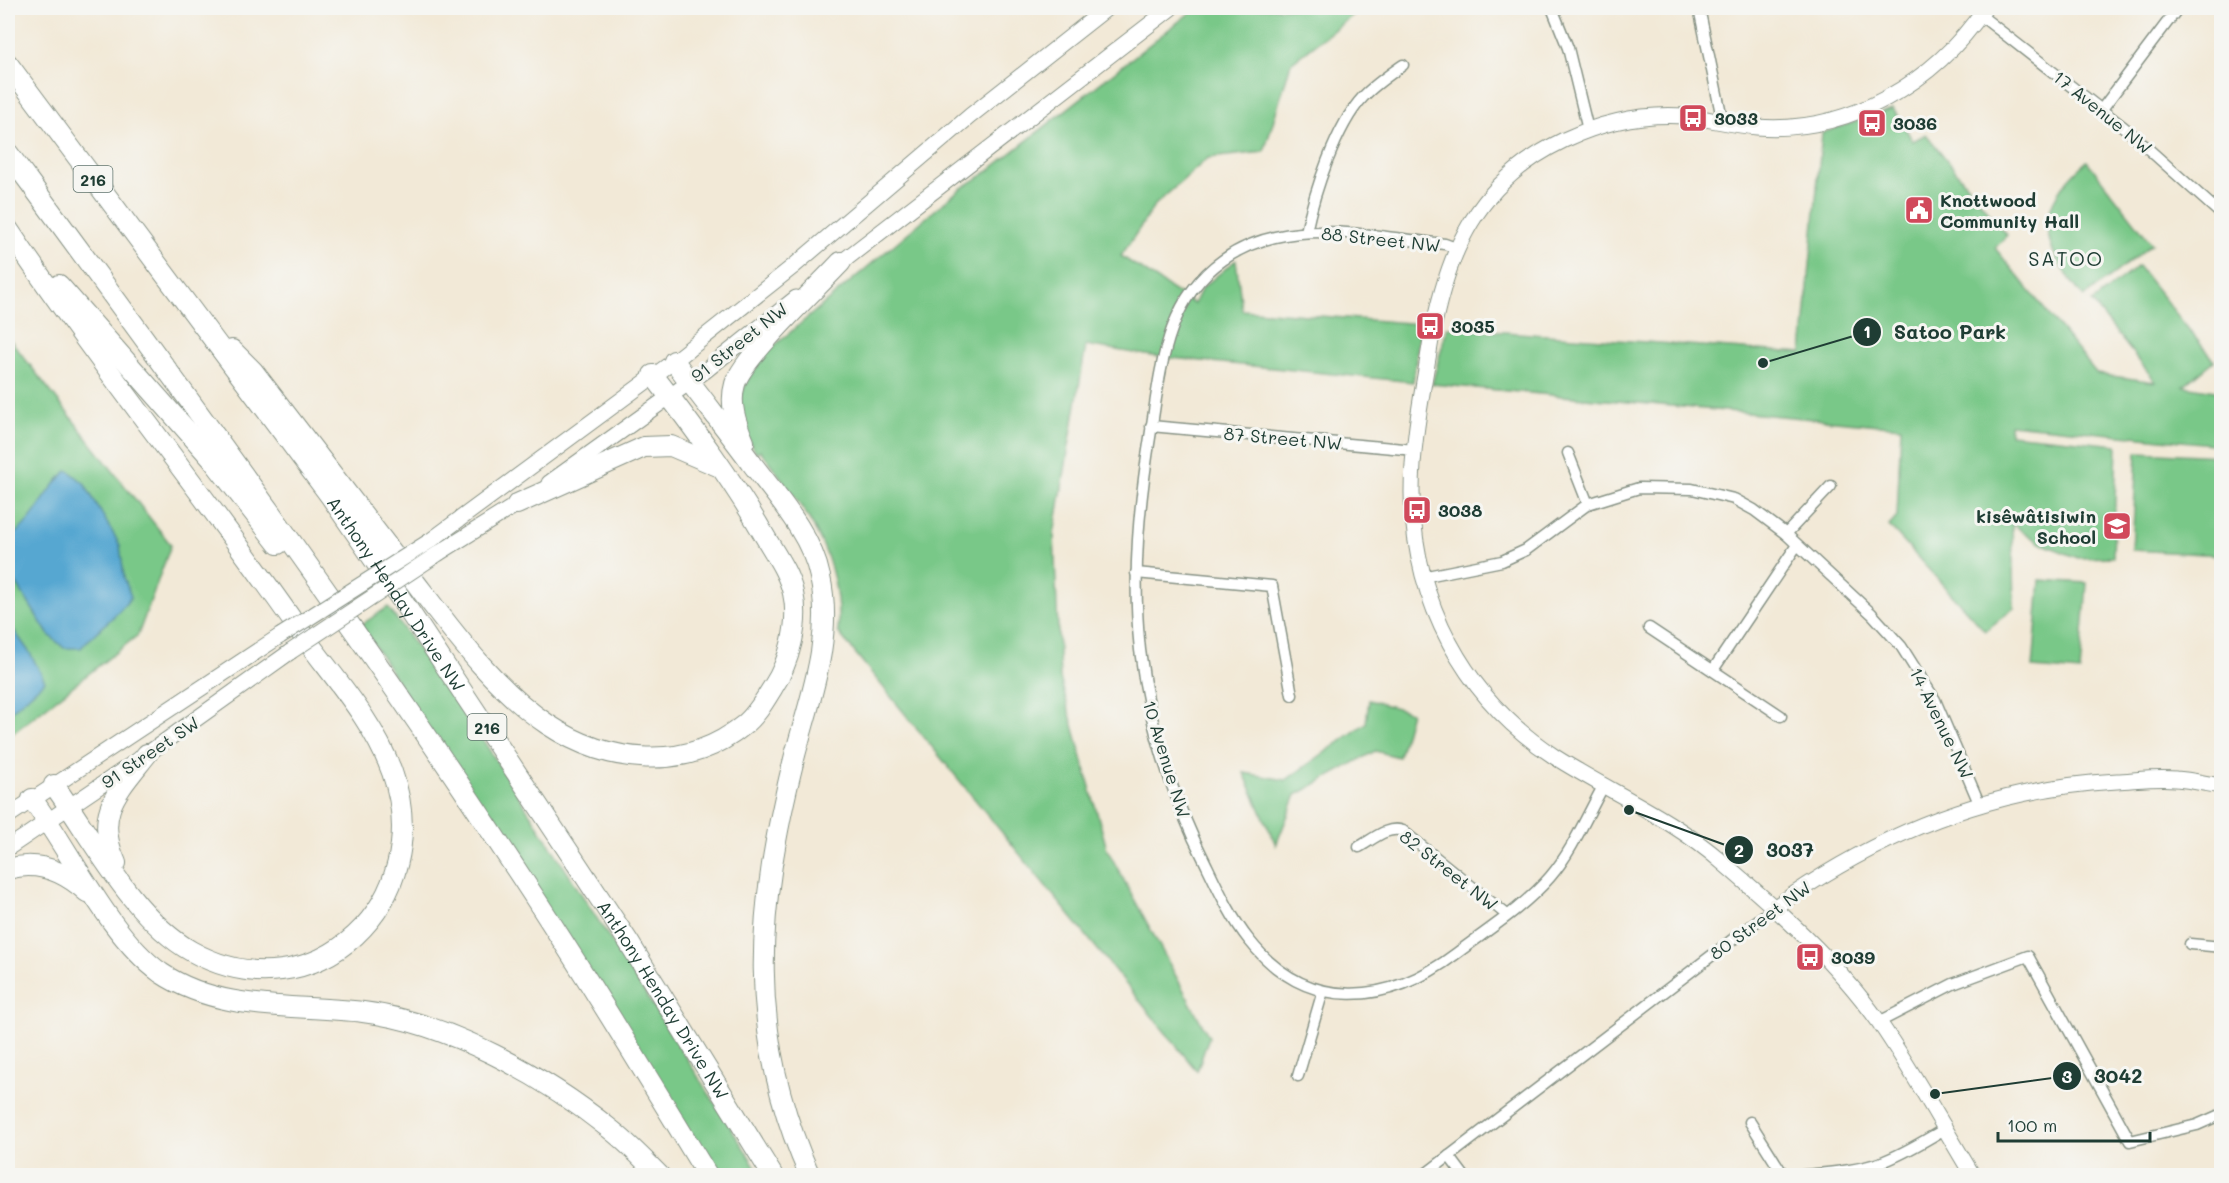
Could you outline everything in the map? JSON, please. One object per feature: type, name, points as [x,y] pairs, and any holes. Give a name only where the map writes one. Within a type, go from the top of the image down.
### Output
[{"type":"highway","name":"Anthony Henday Drive NW","points":[[8,64],[178,295],[331,497],[628,941],[773,1176]]},
{"type":"highway","points":[[8,153],[250,482],[366,648],[530,890],[708,1176]]},
{"type":"highway","points":[[8,228],[177,418],[246,502],[302,576],[366,648]]},
{"type":"highway","points":[[8,228],[50,292],[248,557],[316,654],[360,710],[391,769],[399,794],[404,823],[402,852],[379,909],[361,932],[340,950],[309,963],[283,970],[250,972],[192,952],[162,932],[130,895],[54,785]]},
{"type":"highway","points":[[765,481],[736,424],[732,401],[736,381],[752,357],[841,262]]},
{"type":"highway","points":[[178,295],[253,371],[483,666],[547,724],[587,746],[614,754],[647,759],[675,757],[703,749],[746,724],[782,674],[789,653],[794,616],[794,595],[787,575],[744,498],[653,375]]},
{"type":"highway","points":[[674,361],[765,481],[805,540],[820,575],[825,613],[824,647],[785,795],[767,893],[762,961],[770,1057],[786,1113],[810,1176]]},
{"type":"highway","points":[[517,504],[644,447],[670,446],[722,468]]},
{"type":"highway","points":[[130,895],[108,846],[106,824],[111,801],[147,754]]},
{"type":"highway","points":[[32,799],[93,894],[137,954],[163,974],[216,997],[250,1005],[365,1012],[406,1022],[474,1046],[540,1080],[587,1112],[611,1130],[660,1176]]},
{"type":"highway","points":[[8,869],[41,866],[69,876],[114,921]]},
{"type":"main road","name":"91 Street NW","points":[[290,652],[434,547],[674,361],[795,265],[970,116],[1107,8]]},
{"type":"main road","name":"91 Street NW","points":[[280,636],[434,547],[517,504],[669,397],[1171,8]]},
{"type":"main road","points":[[1973,1176],[1879,1022],[1835,967],[1718,857],[1671,824],[1532,741],[1493,705],[1451,646],[1436,615],[1422,577],[1414,530],[1415,450],[1440,296],[1456,248],[1478,212],[1506,180],[1542,152],[1588,130],[1631,118],[1684,116],[1723,123],[1781,127],[1819,122],[1858,111],[1900,91],[1936,65],[1966,34],[1982,11]]},
{"type":"main road","name":"91 Street SW","points":[[8,816],[280,636]]},
{"type":"main road","name":"91 Street SW","points":[[8,849],[290,652]]},
{"type":"main road","name":"80 Street NW","points":[[1774,908],[1802,888],[1866,850],[1924,823],[1979,803],[2034,791],[2102,782],[2175,778],[2222,786]]},
{"type":"street","points":[[1552,8],[1569,48],[1588,130]]},
{"type":"street","points":[[1699,8],[1723,123]]},
{"type":"street","points":[[2102,109],[2178,8]]},
{"type":"street","name":"17 Avenue NW","points":[[1982,11],[2102,109],[2222,215]]},
{"type":"street","name":"88 Street NW","points":[[1306,232],[1338,136],[1350,113],[1364,96],[1403,65]]},
{"type":"street","name":"88 Street NW","points":[[1194,286],[1221,261],[1240,249],[1272,237],[1306,232],[1444,244],[1456,248]]},
{"type":"street","name":"10 Avenue NW","points":[[1194,286],[1179,310],[1169,333],[1151,426],[1140,500],[1136,573],[1138,627],[1145,683],[1168,776],[1186,824],[1212,877],[1244,933],[1267,959]]},
{"type":"street","name":"87 Street NW","points":[[1151,426],[1415,450]]},
{"type":"street","points":[[1568,453],[1588,504]]},
{"type":"street","points":[[1786,534],[1831,486]]},
{"type":"street","name":"14 Avenue NW","points":[[1422,577],[1502,561],[1526,550],[1588,504],[1639,488],[1692,489],[1734,500],[1754,510],[1786,534],[1872,614],[1911,660],[1935,700],[1979,803]]},
{"type":"street","points":[[1713,670],[1797,545]]},
{"type":"street","points":[[1136,573],[1272,586],[1292,694]]},
{"type":"street","points":[[1649,628],[1781,716]]},
{"type":"street","name":"82 Street NW","points":[[1267,959],[1286,974],[1323,991],[1368,994],[1408,984],[1446,962],[1536,892],[1554,871],[1604,785]]},
{"type":"street","name":"82 Street NW","points":[[1359,848],[1386,831],[1395,829],[1403,831],[1507,915]]},
{"type":"street","name":"80 Street NW","points":[[1423,1176],[1774,908]]},
{"type":"street","points":[[2190,944],[2222,947]]},
{"type":"street","points":[[1879,1022],[1953,984],[2028,956],[2130,1141],[2197,1125],[2222,1114]]},
{"type":"street","points":[[1298,1076],[1323,991]]},
{"type":"street","points":[[1749,1122],[1784,1176]]},
{"type":"street","points":[[1794,1176],[1833,1173],[1873,1165],[1902,1153],[1945,1129]]},
{"type":"street","points":[[1449,1156],[1464,1176]]},
{"type":"green space","points":[[1196,8],[1362,8],[1291,63],[1264,152],[1208,158],[1155,205],[1121,256],[1194,304],[1202,288],[1236,260],[1242,310],[1421,324],[1413,382],[1152,356],[1086,345],[1054,535],[1060,678],[1107,849],[1209,1037],[1197,1071],[838,632],[838,604],[827,556],[806,513],[760,450],[756,453],[740,411],[741,399],[749,377],[768,351],[960,189],[983,175]]},
{"type":"green space","points":[[1893,109],[1913,141],[1926,134],[2007,235],[1995,248],[2097,374],[2156,382],[2092,302],[2138,266],[2214,361],[2184,386],[2221,392],[2221,445],[2010,424],[2010,434],[2117,445],[2113,557],[2078,558],[2040,543],[2012,524],[2014,608],[1985,631],[1889,526],[1897,517],[1901,427],[1432,384],[1447,328],[1802,353],[1822,133]]},
{"type":"green space","points":[[2087,161],[2152,244],[2084,297],[2058,261],[2050,244],[2048,228],[2050,211],[2057,195],[2069,178]]},
{"type":"green space","points":[[8,337],[171,545],[138,635],[8,737]]},
{"type":"green space","points":[[2137,452],[2221,456],[2221,555],[2132,550]]},
{"type":"green space","points":[[2040,580],[2087,583],[2080,672],[2033,668]]},
{"type":"green space","points":[[388,607],[483,740],[761,1175],[717,1175],[361,625]]},
{"type":"green space","points":[[1369,700],[1411,712],[1399,757],[1375,751],[1296,795],[1276,845],[1244,773],[1286,780],[1366,723]]},
{"type":"water","points":[[68,470],[84,483],[120,545],[124,577],[131,597],[120,611],[81,648],[64,648],[48,634],[8,570],[8,538],[26,523],[52,487]]},
{"type":"water","points":[[8,622],[30,653],[45,681],[8,714]]},
{"type":"place","name":"3033","points":[[1693,118]]},
{"type":"place","name":"3036","points":[[1872,123]]},
{"type":"place","name":"Knottwood Community Hall","points":[[1919,210]]},
{"type":"place","name":"3035","points":[[1430,326]]},
{"type":"place","name":"Satoo Park","points":[[1763,363]]},
{"type":"place","name":"3038","points":[[1417,510]]},
{"type":"place","name":"kisêwâtisiwin School","points":[[2117,526]]},
{"type":"place","name":"3037","points":[[1629,810]]},
{"type":"place","name":"3039","points":[[1810,957]]},
{"type":"place","name":"3042","points":[[1935,1094]]},
{"type":"district","name":"SATOO","points":[[2066,258]]}]
